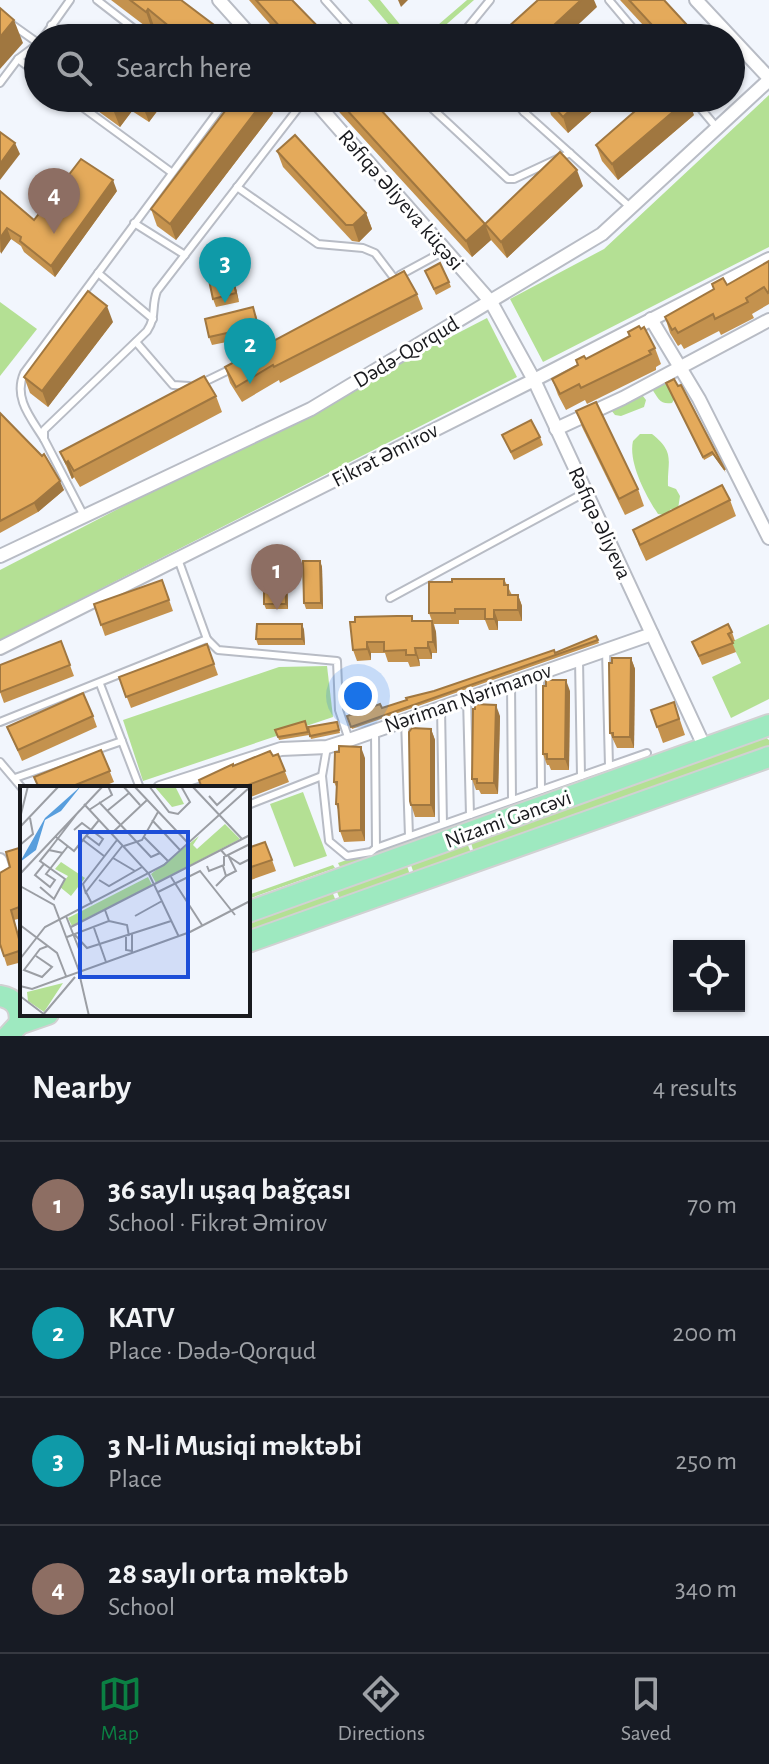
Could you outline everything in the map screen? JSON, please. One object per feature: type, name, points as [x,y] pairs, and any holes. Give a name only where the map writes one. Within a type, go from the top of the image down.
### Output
[{"type":"main road","name":"Nizami Gəncəvi","points":[[250,911],[769,725]]},
{"type":"main road","name":"Nizami Gəncəvi","points":[[250,941],[769,757]]},
{"type":"main road","points":[[11,996],[19,1010],[14,1030]]},
{"type":"main road","points":[[14,1030],[44,1016]]},
{"type":"street","points":[[696,0],[718,24]]},
{"type":"street","points":[[227,3],[243,24]]},
{"type":"street","points":[[745,53],[769,79]]},
{"type":"street","name":"Dədə-Qorqud","points":[[745,102],[769,79]]},
{"type":"street","name":"Rəfiqə Əliyeva küçəsi","points":[[324,112],[491,302]]},
{"type":"street","name":"Dədə-Qorqud","points":[[0,556],[311,409],[491,302],[602,234],[734,112]]},
{"type":"street","name":"Fikrət Əmirov","points":[[0,648],[769,259]]},
{"type":"street","name":"Rəfiqə Əliyeva","points":[[491,302],[534,380],[705,748]]},
{"type":"street","points":[[651,319],[699,399],[769,538]]},
{"type":"street","points":[[556,429],[623,398],[769,320]]},
{"type":"street","name":"Nəriman Nərimanov","points":[[191,783],[281,749],[327,747],[349,740],[652,634]]},
{"type":"street","points":[[0,860],[5,875]]},
{"type":"lane","points":[[52,24],[70,0]]},
{"type":"lane","points":[[97,0],[128,24]]},
{"type":"lane","points":[[325,0],[346,24]]},
{"type":"lane","points":[[471,24],[490,0]]},
{"type":"lane","points":[[609,0],[628,23]]},
{"type":"lane","points":[[0,16],[24,34]]},
{"type":"lane","points":[[0,83],[24,54]]},
{"type":"lane","points":[[18,59],[24,64]]},
{"type":"lane","points":[[89,112],[171,172]]},
{"type":"lane","points":[[84,516],[19,396],[19,384],[24,373],[217,112]]},
{"type":"lane","points":[[44,439],[48,425],[155,320],[153,302],[157,291],[237,187],[300,112]]},
{"type":"lane","points":[[436,112],[508,179],[570,153]]},
{"type":"lane","points":[[524,112],[630,207]]},
{"type":"lane","points":[[704,112],[717,128]]},
{"type":"lane","points":[[237,187],[318,244],[363,248],[375,253],[394,278]]},
{"type":"lane","points":[[134,223],[185,255]]},
{"type":"lane","points":[[381,286],[446,250]]},
{"type":"lane","points":[[98,273],[155,320]]},
{"type":"lane","points":[[136,342],[173,385],[204,384],[245,361]]},
{"type":"lane","points":[[390,598],[586,492]]},
{"type":"lane","points":[[178,559],[207,639],[218,650],[337,661],[339,710],[349,740]]},
{"type":"lane","points":[[0,722],[207,639]]},
{"type":"lane","points":[[606,650],[609,766]]},
{"type":"lane","points":[[579,659],[581,776]]},
{"type":"lane","points":[[540,673],[541,790]]},
{"type":"lane","points":[[511,683],[512,800]]},
{"type":"lane","points":[[100,684],[139,786]]},
{"type":"lane","points":[[467,698],[470,815]]},
{"type":"lane","points":[[441,707],[443,824]]},
{"type":"lane","points":[[405,720],[409,836]]},
{"type":"lane","points":[[375,730],[376,848]]},
{"type":"lane","points":[[15,778],[122,741]]},
{"type":"lane","points":[[327,747],[322,776],[329,841],[347,856],[371,852],[647,753]]},
{"type":"lane","points":[[0,762],[21,786]]},
{"type":"lane","points":[[250,804],[322,776]]},
{"type":"green space","points":[[368,0],[380,0],[400,24],[388,24]]},
{"type":"green space","points":[[467,0],[474,0],[447,24],[439,24]]},
{"type":"green space","points":[[769,95],[769,247],[543,362],[510,299],[604,249]]},
{"type":"green space","points":[[0,302],[37,329],[0,376]]},
{"type":"green space","points":[[487,318],[517,377],[0,640],[0,570]]},
{"type":"green space","points":[[667,376],[672,381],[675,398],[672,403],[662,402],[652,389]]},
{"type":"green space","points":[[636,384],[646,400],[644,407],[621,416],[615,415],[607,405],[608,398]]},
{"type":"green space","points":[[640,434],[652,434],[667,452],[668,486],[676,489],[680,496],[678,509],[671,509],[665,515],[658,514],[653,507],[636,469],[632,449],[633,441]]},
{"type":"green space","points":[[769,624],[769,699],[731,718],[712,677],[741,663],[731,642]]},
{"type":"green space","points":[[327,666],[333,717],[143,781],[123,720],[279,667]]},
{"type":"green space","points":[[764,736],[769,740],[769,749],[475,857],[470,839]]},
{"type":"green space","points":[[303,792],[327,856],[294,867],[270,804]]},
{"type":"green space","points":[[462,820],[463,824],[340,867],[338,863]]},
{"type":"green space","points":[[466,841],[473,857],[415,877],[410,862]]},
{"type":"green space","points":[[406,863],[411,878],[342,904],[335,887]]},
{"type":"green space","points":[[333,865],[335,868],[250,898],[250,894]]},
{"type":"green space","points":[[331,889],[338,906],[250,936],[250,917]]},
{"type":"building","points":[[130,0],[181,0],[213,24],[166,24],[148,9],[146,12]]},
{"type":"building","points":[[256,0],[292,0],[315,24],[277,24]]},
{"type":"building","points":[[538,0],[581,0],[555,24],[511,24]]},
{"type":"building","points":[[629,0],[664,0],[686,24],[651,24]]},
{"type":"building","points":[[0,8],[14,20],[0,37]]},
{"type":"building","points":[[224,112],[255,112],[170,224],[151,209]]},
{"type":"building","points":[[349,112],[383,112],[485,224],[466,241]]},
{"type":"building","points":[[634,112],[673,112],[612,164],[596,145]]},
{"type":"building","points":[[0,132],[15,143],[0,164]]},
{"type":"building","points":[[295,135],[366,213],[353,225],[346,225],[277,151]]},
{"type":"building","points":[[560,152],[577,170],[501,242],[485,224]]},
{"type":"building","points":[[81,159],[113,180],[51,266],[7,228],[0,238],[0,191],[34,220]]},
{"type":"building","points":[[227,252],[236,293],[213,299],[204,257]]},
{"type":"building","points":[[769,261],[768,293],[764,287],[746,298],[748,302],[715,319],[713,314],[678,333],[675,328],[672,330],[665,317],[714,289],[712,284],[723,278],[727,285]]},
{"type":"building","points":[[440,263],[449,282],[434,289],[425,271]]},
{"type":"building","points":[[404,271],[417,294],[273,365],[236,387],[225,367]]},
{"type":"building","points":[[88,291],[107,306],[42,391],[24,377]]},
{"type":"building","points":[[253,307],[258,326],[209,337],[205,319]]},
{"type":"building","points":[[639,326],[641,329],[644,327],[655,348],[649,351],[651,354],[581,388],[579,384],[560,394],[552,379],[578,365],[576,360],[584,356],[586,359],[630,336],[628,332]]},
{"type":"building","points":[[204,376],[216,396],[74,471],[68,461],[66,463],[60,452]]},
{"type":"building","points":[[674,379],[678,386],[681,385],[725,470],[712,452],[703,457],[666,383]]},
{"type":"building","points":[[596,402],[638,489],[619,499],[576,411]]},
{"type":"building","points":[[0,413],[42,456],[44,454],[60,481],[34,503],[0,521]]},
{"type":"building","points":[[531,420],[540,437],[511,452],[502,435]]},
{"type":"building","points":[[722,485],[730,500],[640,545],[633,530]]},
{"type":"building","points":[[303,561],[320,561],[321,603],[304,603]]},
{"type":"building","points":[[264,562],[285,562],[286,604],[264,604]]},
{"type":"building","points":[[452,579],[504,579],[504,585],[508,585],[508,595],[518,595],[518,610],[494,610],[494,619],[485,619],[485,609],[429,613],[429,582],[452,582]]},
{"type":"building","points":[[162,580],[169,600],[101,625],[94,604]]},
{"type":"building","points":[[412,616],[412,621],[432,621],[433,642],[428,642],[428,648],[415,648],[416,655],[406,655],[406,650],[384,651],[384,642],[367,642],[367,649],[353,650],[350,622],[355,622],[355,617]]},
{"type":"building","points":[[257,624],[302,624],[302,639],[256,639]]},
{"type":"building","points":[[728,624],[732,632],[728,634],[733,643],[699,656],[692,642]]},
{"type":"building","points":[[596,636],[598,640],[351,727],[347,716],[380,704],[382,708],[554,650],[555,653]]},
{"type":"building","points":[[61,641],[70,665],[0,692],[0,665]]},
{"type":"building","points":[[207,644],[214,664],[126,697],[119,677]]},
{"type":"building","points":[[612,658],[631,658],[630,737],[613,737],[610,733],[609,663],[612,663]]},
{"type":"building","points":[[546,680],[566,680],[565,759],[547,759],[547,754],[543,754],[543,686],[546,686]]},
{"type":"building","points":[[83,693],[93,716],[18,750],[7,727]]},
{"type":"building","points":[[674,702],[679,719],[657,727],[651,710]]},
{"type":"building","points":[[475,704],[496,705],[494,783],[477,783],[477,779],[472,779]]},
{"type":"building","points":[[305,721],[308,732],[278,737],[275,730]]},
{"type":"building","points":[[337,722],[339,730],[310,736],[308,727]]},
{"type":"building","points":[[412,728],[431,729],[431,805],[411,805],[410,801],[409,732]]},
{"type":"building","points":[[339,746],[361,747],[361,830],[340,831],[337,782],[334,782],[335,752],[339,752]]},
{"type":"building","points":[[101,750],[110,771],[73,786],[38,786],[34,777]]},
{"type":"building","points":[[270,751],[273,756],[278,754],[285,771],[245,786],[201,786],[199,780]]},
{"type":"building","points":[[265,842],[272,860],[250,867],[250,847]]},
{"type":"building","points":[[20,848],[20,907],[11,910],[20,951],[4,956],[0,944],[0,873],[10,867],[6,852]]},
{"type":"place","name":"28 saylı orta məktəb","points":[[54,234]]},
{"type":"place","name":"3 N-li Musiqi məktəbi","points":[[225,303]]},
{"type":"place","name":"KATV","points":[[250,384]]},
{"type":"place","name":"36 saylı uşaq bağçası","points":[[277,610]]}]
